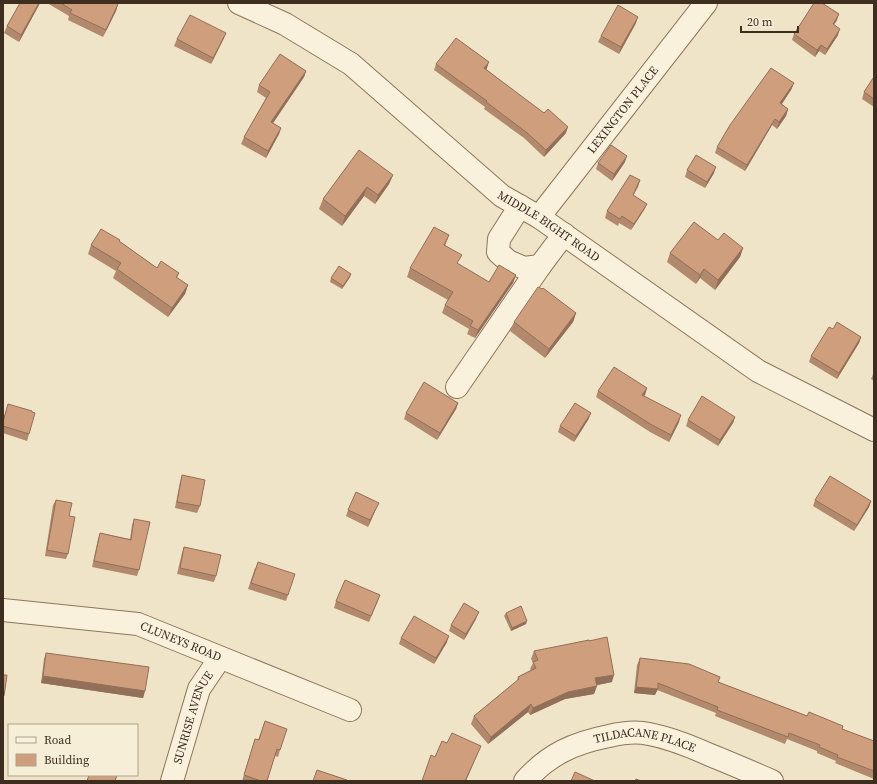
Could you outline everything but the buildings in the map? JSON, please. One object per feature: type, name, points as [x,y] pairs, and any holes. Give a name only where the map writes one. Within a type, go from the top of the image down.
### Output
[{"type":"street","name":"MIDDLE BIGHT ROAD","points":[[239,3],[285,24],[351,64],[502,196],[539,217],[564,234],[758,371],[874,430]]},
{"type":"street","name":"LEXINGTON PLACE","points":[[539,217],[706,3]]},
{"type":"street","points":[[520,206],[499,239],[498,252],[508,261],[524,268],[540,266]]},
{"type":"street","points":[[457,387],[540,266],[564,234]]},
{"type":"street","name":"CLUNEYS ROAD","points":[[3,610],[138,624],[350,710]]},
{"type":"street","name":"SUNRISE AVENUE","points":[[172,781],[199,689],[220,658]]},
{"type":"street","name":"TILDACANE PLACE","points":[[525,781],[535,770],[553,756],[572,746],[591,739],[632,733],[648,734],[683,744],[772,781]]}]
